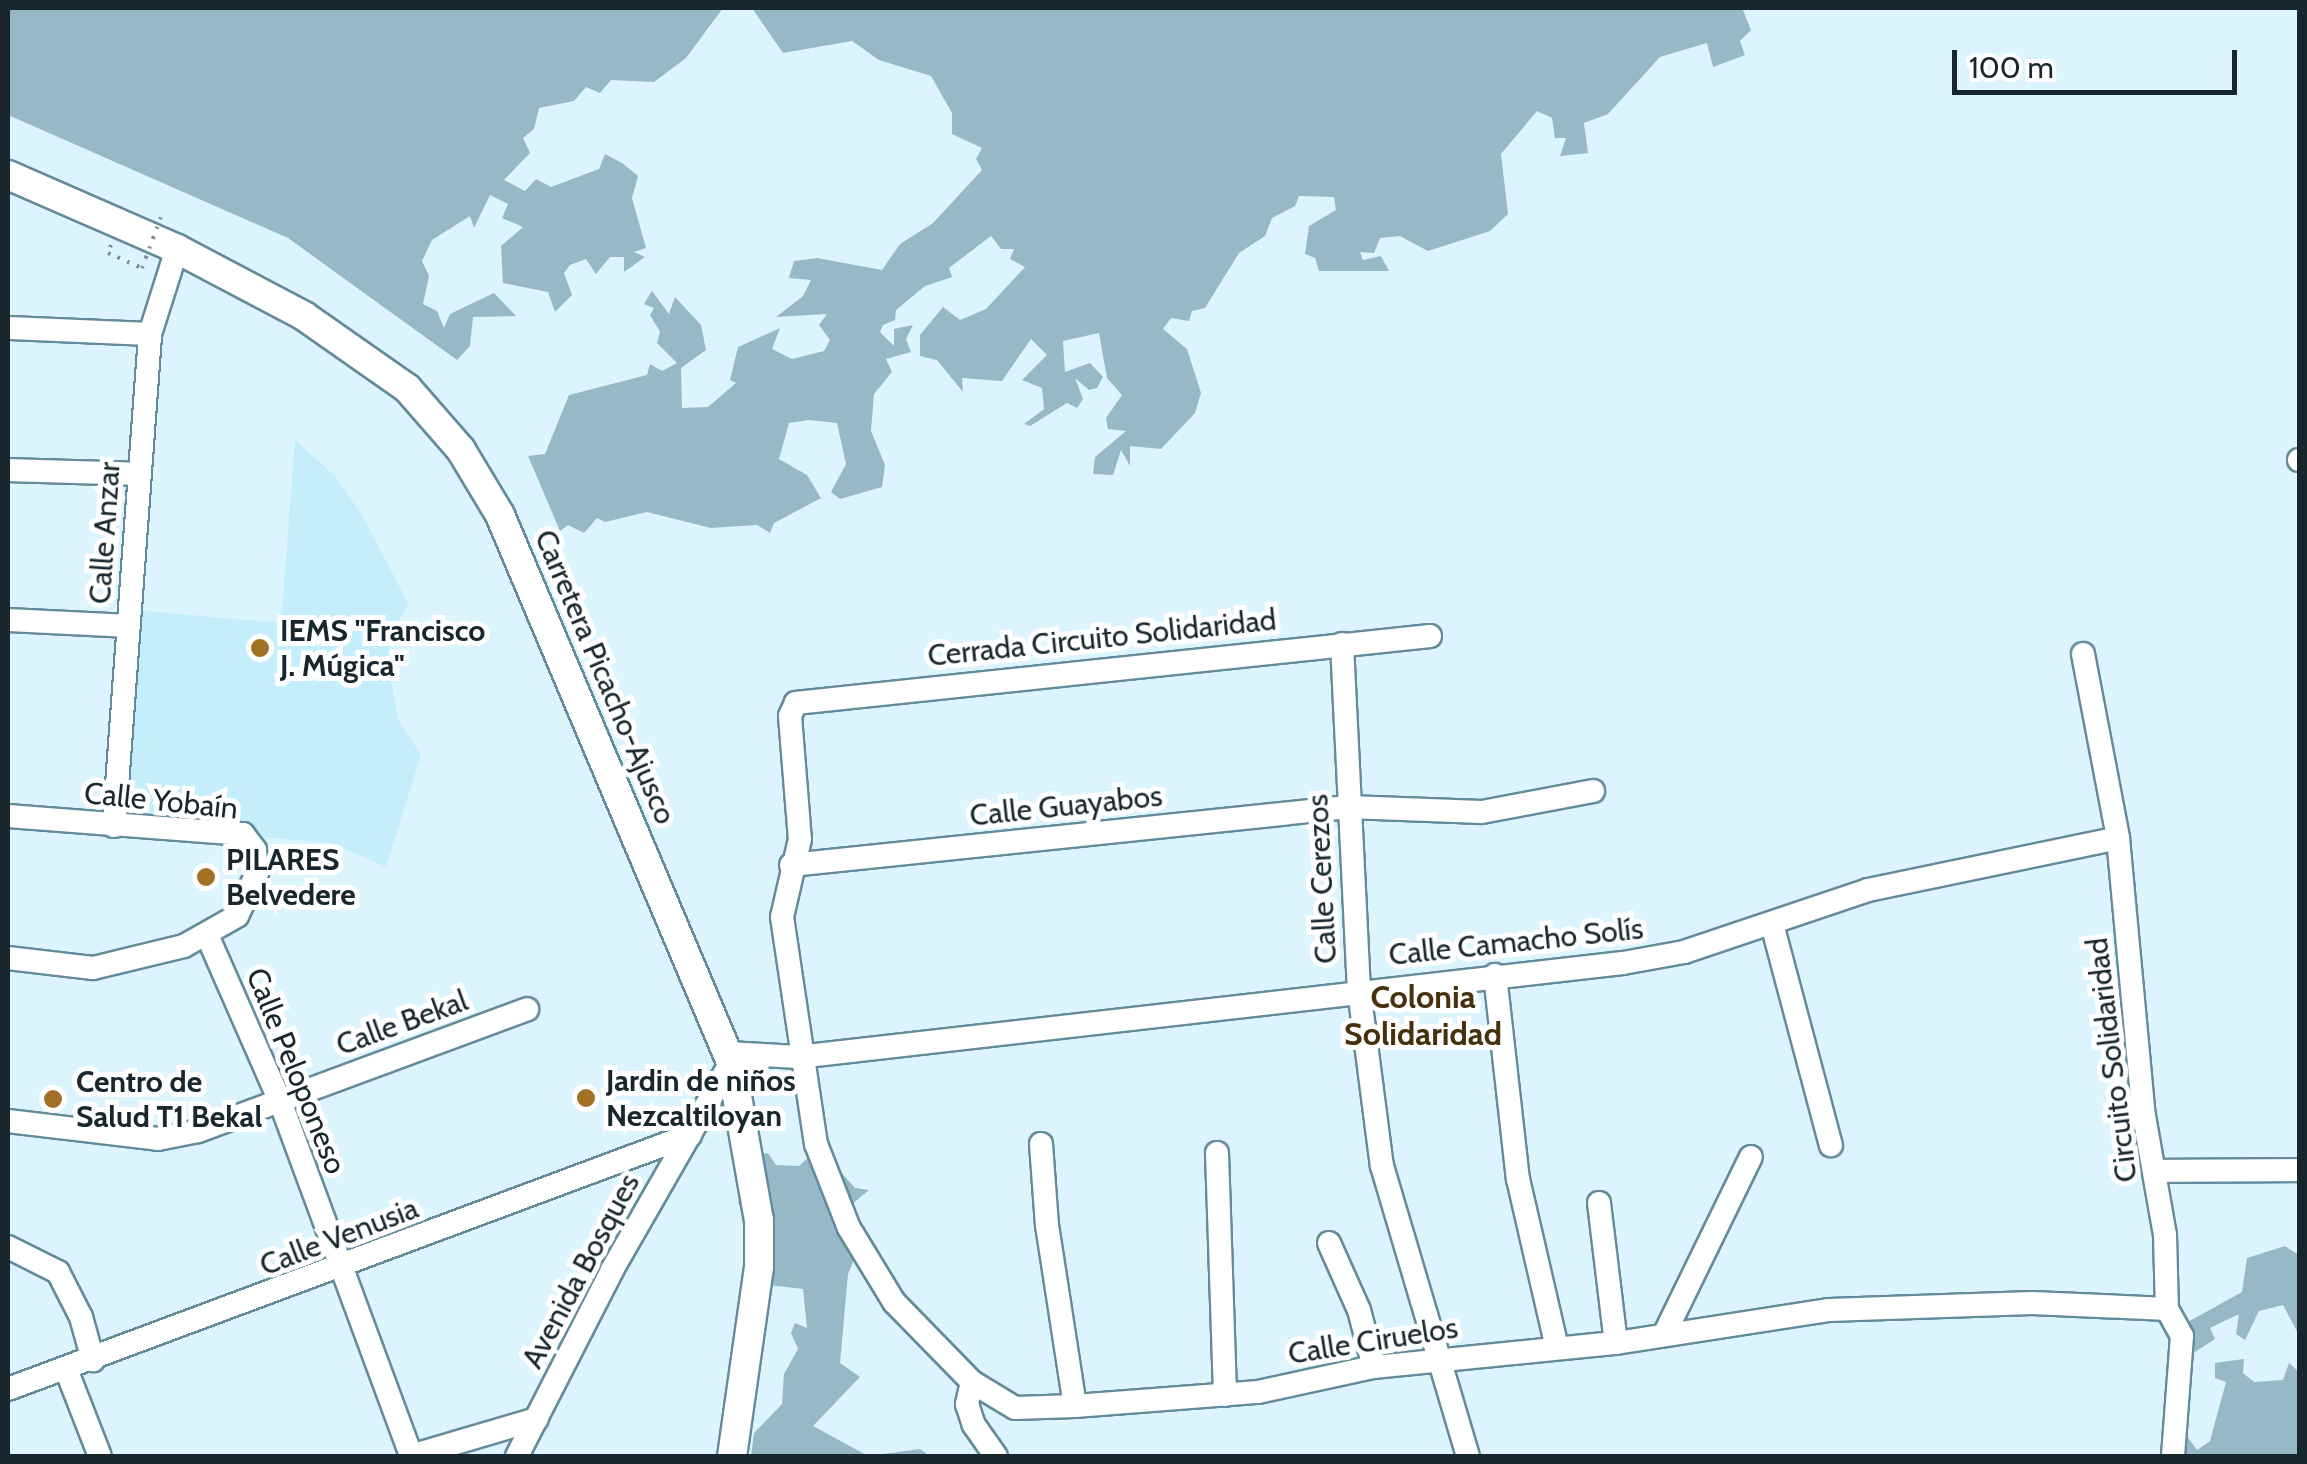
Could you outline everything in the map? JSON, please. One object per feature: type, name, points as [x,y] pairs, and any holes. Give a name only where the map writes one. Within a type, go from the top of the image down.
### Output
[{"type":"main road","name":"Carretera Picacho-Ajusco","points":[[8,176],[177,249],[304,316],[407,388],[461,450],[500,514],[561,650],[730,1058],[759,1220],[759,1267],[732,1456]]},
{"type":"street","name":"Calle Anzar","points":[[114,826],[150,334],[177,249]]},
{"type":"street","points":[[8,328],[150,334]]},
{"type":"street","points":[[8,470],[139,474]]},
{"type":"street","points":[[8,620],[129,626]]},
{"type":"street","name":"Cerrada Circuito Solidaridad","points":[[790,716],[796,703],[810,697],[1430,636]]},
{"type":"street","name":"Calle Cerezos","points":[[1342,644],[1358,990],[1382,1166],[1468,1456]]},
{"type":"street","name":"Circuito Solidaridad","points":[[2083,654],[2118,838],[2154,1172],[2165,1235],[2167,1309],[2182,1336],[2173,1456]]},
{"type":"street","name":"Calle Ciruelos","points":[[790,716],[800,839],[782,917],[798,1057],[816,1144],[849,1228],[894,1302],[972,1382],[1015,1408],[1225,1395],[1374,1367],[1616,1343],[1830,1310],[2032,1303],[2167,1309]]},
{"type":"street","name":"Calle Guayabos","points":[[791,865],[1348,806],[1482,812],[1593,791]]},
{"type":"street","name":"Calle Yobaín","points":[[8,816],[243,834],[255,850],[255,888],[237,916],[207,935],[139,961],[93,968],[8,958]]},
{"type":"street","name":"Calle Camacho Solís","points":[[730,1058],[798,1057],[1668,955],[1932,874],[2118,838]]},
{"type":"street","points":[[1772,924],[1831,1145]]},
{"type":"street","name":"Calle Peloponeso","points":[[207,935],[280,1100],[411,1456]]},
{"type":"street","points":[[1495,975],[1518,1179],[1558,1348]]},
{"type":"street","name":"Calle Bekal","points":[[8,1121],[158,1139],[280,1100],[527,1008]]},
{"type":"street","name":"Avenida Bosques","points":[[517,1456],[730,1058]]},
{"type":"street","name":"Calle Venusia","points":[[8,1389],[342,1269],[690,1135]]},
{"type":"street","points":[[1042,1144],[1047,1225],[1075,1406]]},
{"type":"street","points":[[1217,1153],[1225,1395]]},
{"type":"street","points":[[1664,1335],[1750,1157]]},
{"type":"street","points":[[2154,1172],[2300,1170]]},
{"type":"street","points":[[1599,1203],[1616,1343]]},
{"type":"street","points":[[1328,1244],[1358,1310],[1374,1367]]},
{"type":"street","points":[[8,1247],[58,1272],[82,1317],[93,1360]]},
{"type":"street","points":[[66,1370],[100,1456]]},
{"type":"street","points":[[972,1382],[970,1414],[996,1456]]},
{"type":"street","points":[[411,1456],[537,1420]]},
{"type":"path","points":[[108,254],[142,268],[161,217]]},
{"type":"shaded area","points":[[8,8],[723,8],[686,58],[654,82],[611,80],[600,93],[586,87],[574,101],[539,108],[534,129],[523,138],[530,153],[504,180],[525,191],[536,179],[551,187],[599,169],[605,154],[622,163],[638,176],[632,198],[646,248],[634,252],[645,257],[624,272],[624,257],[610,257],[596,274],[586,259],[570,265],[564,273],[572,295],[555,312],[548,292],[503,283],[501,246],[523,227],[502,218],[508,204],[490,195],[474,228],[470,216],[432,240],[422,261],[429,276],[423,304],[437,311],[444,328],[450,314],[494,293],[516,316],[473,317],[470,346],[457,360],[288,238],[8,115]]},
{"type":"shaded area","points":[[752,8],[1742,8],[1751,30],[1740,41],[1745,55],[1713,67],[1707,43],[1660,57],[1608,114],[1584,123],[1588,153],[1560,156],[1566,138],[1555,138],[1552,118],[1537,111],[1501,154],[1508,214],[1490,231],[1428,251],[1400,236],[1380,238],[1374,253],[1360,252],[1363,260],[1381,256],[1389,271],[1319,271],[1315,258],[1305,254],[1309,226],[1336,210],[1334,197],[1299,196],[1295,206],[1272,218],[1265,236],[1239,253],[1205,308],[1192,311],[1189,321],[1171,318],[1163,329],[1187,349],[1201,393],[1195,413],[1161,449],[1130,446],[1130,466],[1121,450],[1113,475],[1093,474],[1095,457],[1126,431],[1108,429],[1106,418],[1122,395],[1107,378],[1099,333],[1063,341],[1065,372],[1090,363],[1103,377],[1097,388],[1089,390],[1075,378],[1083,399],[1077,408],[1067,403],[1030,426],[1024,424],[1044,409],[1042,388],[1022,380],[1047,355],[1031,339],[1002,381],[962,378],[963,392],[937,360],[920,356],[920,335],[943,307],[960,320],[986,309],[1025,267],[1010,259],[1014,249],[1001,249],[991,236],[949,268],[952,277],[925,286],[896,310],[895,320],[883,325],[880,332],[894,346],[894,329],[913,325],[906,339],[911,352],[886,359],[892,372],[874,394],[871,431],[885,465],[882,487],[840,499],[831,492],[846,464],[837,423],[809,420],[789,423],[779,459],[807,475],[821,498],[774,523],[770,533],[757,525],[711,528],[647,512],[605,522],[597,518],[584,533],[568,525],[560,531],[528,456],[545,454],[569,395],[647,375],[650,364],[662,371],[677,363],[657,343],[660,332],[650,315],[654,308],[644,304],[652,291],[669,314],[675,297],[701,325],[706,350],[681,368],[682,408],[708,407],[736,383],[730,380],[738,347],[780,328],[772,349],[792,359],[824,351],[830,340],[819,325],[827,314],[776,317],[803,296],[811,280],[789,278],[794,261],[817,258],[882,270],[900,244],[933,223],[982,170],[976,159],[982,148],[952,134],[952,113],[931,76],[879,60],[852,41],[783,53]]},
{"type":"shaded area","name":"IEMS \"Francisco J. Múgica\"","points":[[295,440],[334,475],[362,515],[408,603],[392,634],[387,662],[399,721],[421,755],[386,867],[331,843],[117,824],[134,610],[281,623]]},
{"type":"shaded area","points":[[768,1153],[776,1165],[799,1166],[810,1156],[818,1177],[838,1183],[839,1170],[855,1188],[869,1190],[851,1205],[858,1251],[848,1274],[840,1363],[860,1377],[813,1426],[868,1456],[751,1456],[754,1433],[782,1404],[784,1374],[798,1349],[791,1333],[795,1323],[807,1328],[803,1289],[769,1285],[738,1202],[747,1191],[751,1156]]},
{"type":"shaded area","points":[[2285,1246],[2299,1255],[2299,1335],[2283,1305],[2259,1311],[2245,1340],[2236,1334],[2239,1314],[2210,1328],[2215,1339],[2195,1352],[2186,1346],[2175,1329],[2242,1292],[2247,1258]]},
{"type":"shaded area","points":[[2244,1359],[2243,1373],[2254,1382],[2283,1380],[2289,1363],[2299,1372],[2299,1456],[2164,1456],[2186,1435],[2197,1450],[2210,1441],[2226,1382],[2215,1378],[2215,1363]]},
{"type":"shaded area","points":[[920,1449],[930,1456],[868,1456]]},
{"type":"place","name":"IEMS \"Francisco J. Múgica\"","points":[[260,648]]},
{"type":"place","name":"PILARES Belvedere","points":[[206,877]]},
{"type":"place","name":"Jardin de niños Nezcaltiloyan","points":[[586,1098]]},
{"type":"place","name":"Centro de Salud T1 Bekal","points":[[53,1099]]},
{"type":"district","name":"Colonia Solidaridad","points":[[1423,1016]]}]
